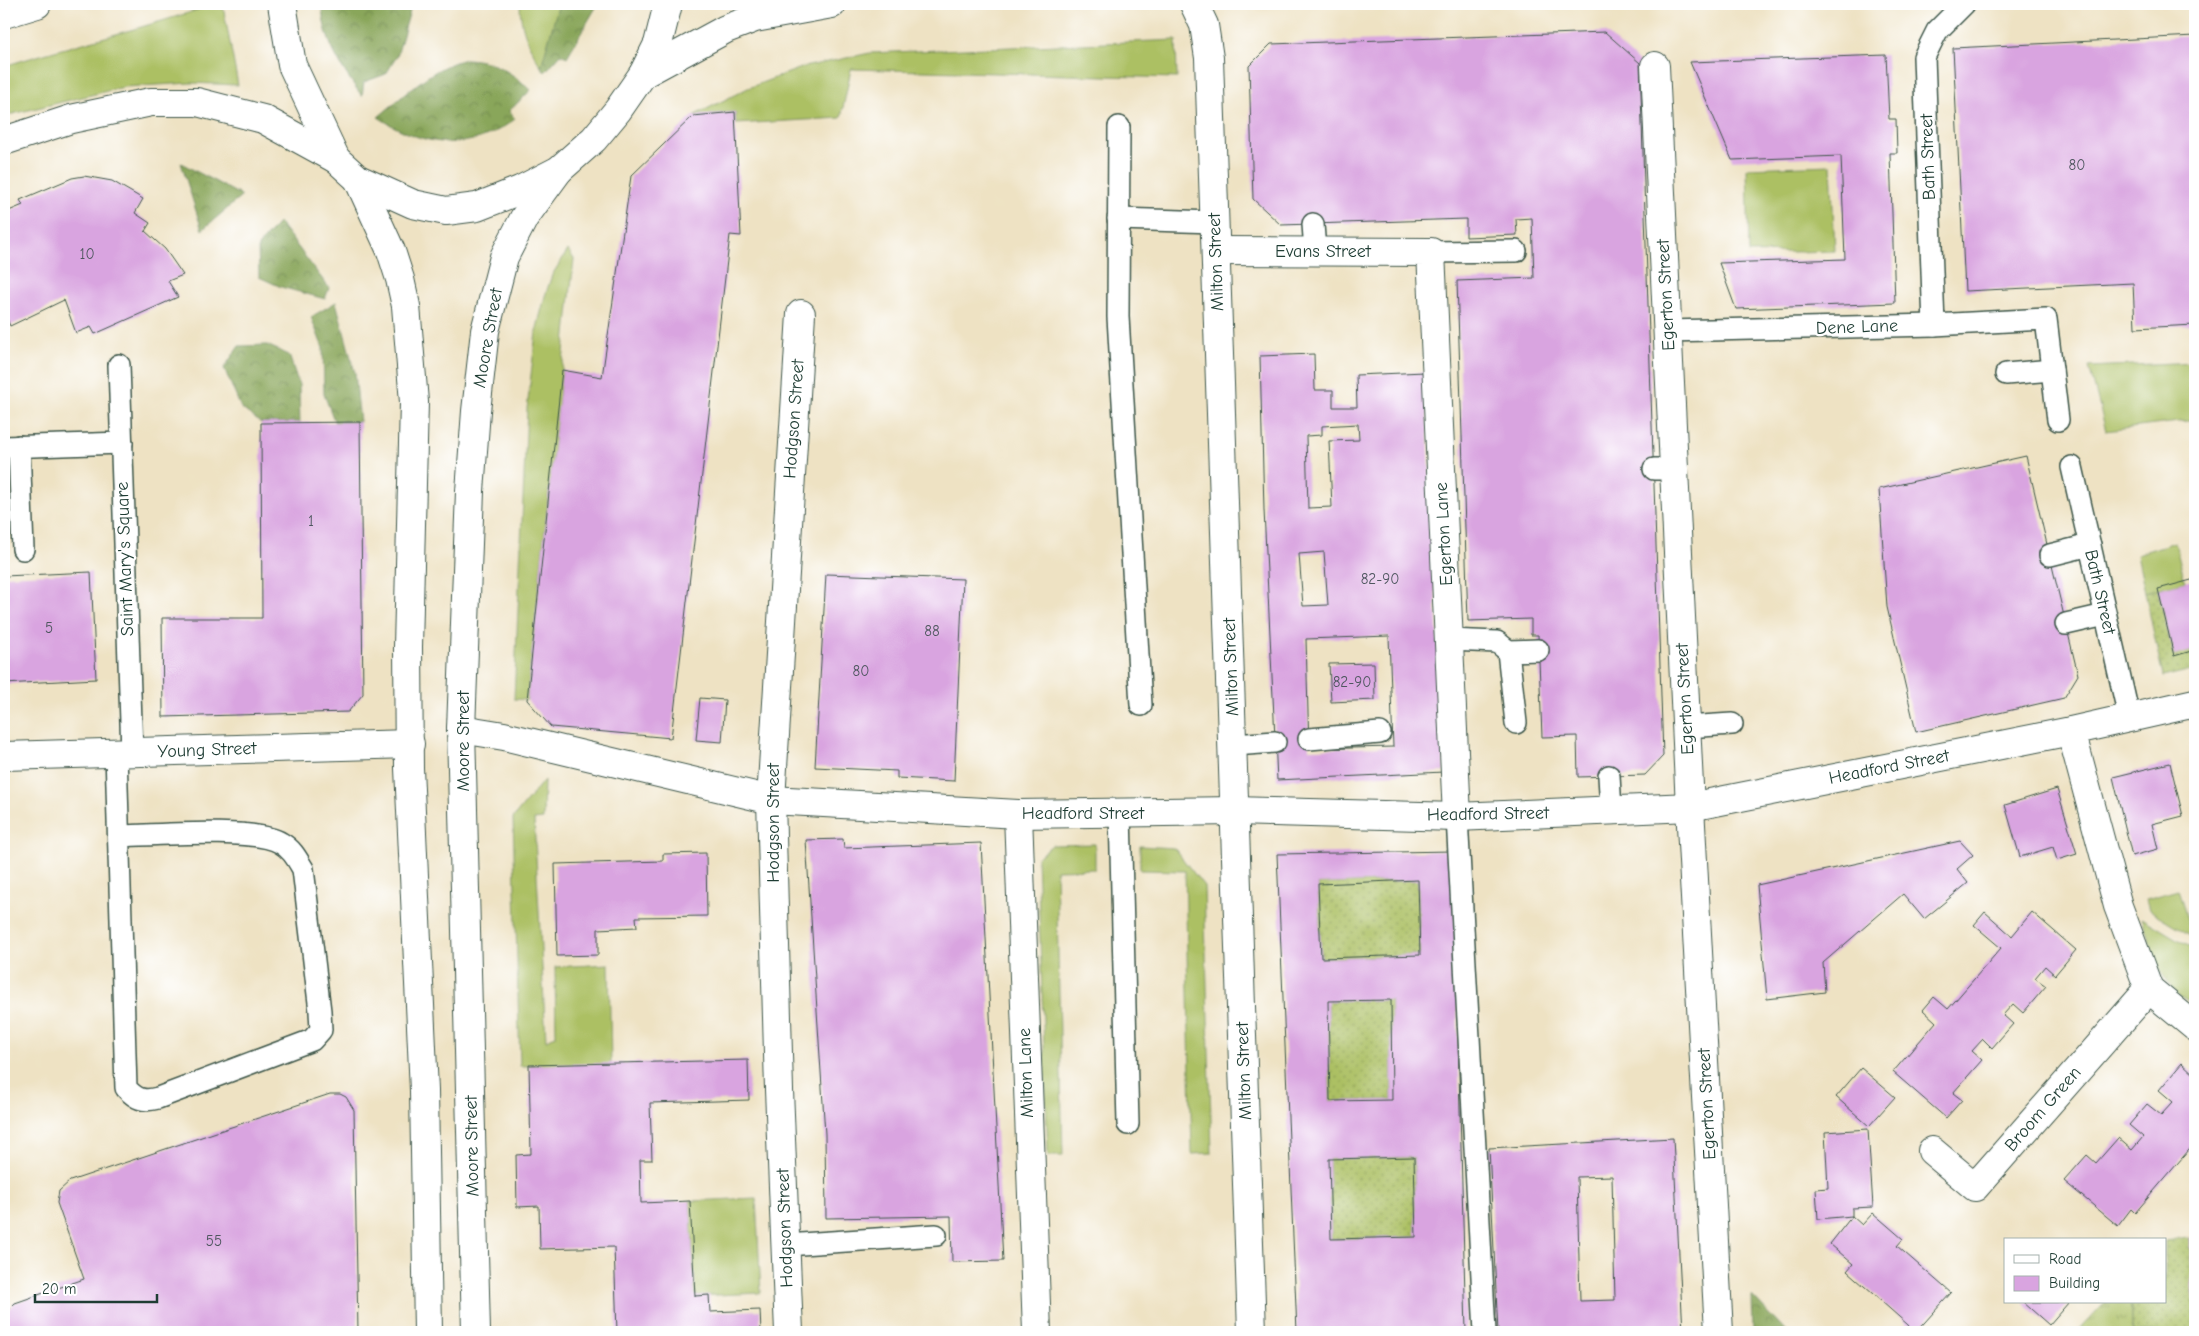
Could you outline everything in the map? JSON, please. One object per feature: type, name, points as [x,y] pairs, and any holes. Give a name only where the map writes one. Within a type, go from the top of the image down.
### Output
[{"type":"main road","points":[[4,14],[38,4]]},
{"type":"main road","name":"Moore Street","points":[[282,4],[292,65],[336,159],[358,179],[413,204],[446,211],[477,207],[497,200],[559,170]]},
{"type":"main road","name":"Moore Street","points":[[476,1332],[461,729],[470,491],[485,331],[504,257],[524,218],[559,170],[594,139],[618,110],[643,74],[658,44],[668,4]]},
{"type":"main road","points":[[643,74],[680,52],[733,26],[755,18],[832,4]]},
{"type":"main road","name":"Milton Street","points":[[1199,14],[1209,58],[1234,745],[1252,1332]]},
{"type":"main road","name":"Egerton Street","points":[[1655,66],[1667,330],[1664,469],[1686,727],[1719,1332]]},
{"type":"main road","points":[[4,141],[71,119],[151,102],[197,102],[263,119],[336,159]]},
{"type":"main road","name":"Moore Street","points":[[358,179],[391,251],[406,306],[414,402],[408,647],[409,768],[424,1090],[428,1332]]},
{"type":"main road","name":"Evans Street","points":[[1216,251],[1431,252]]},
{"type":"main road","name":"Egerton Lane","points":[[1431,252],[1457,816]]},
{"type":"main road","name":"Hodgson Street","points":[[789,1332],[778,1090],[771,800],[801,314]]},
{"type":"main road","name":"Headford Street","points":[[461,729],[504,736],[771,800],[1018,814],[1236,811],[1457,816],[1690,807],[2071,731],[2195,703]]},
{"type":"main road","points":[[2071,731],[2118,906],[2149,989],[2195,1027]]},
{"type":"main road","name":"Young Street","points":[[4,756],[410,744]]},
{"type":"main road","name":"Milton Lane","points":[[1018,814],[1037,1332]]},
{"type":"main road","name":"Broom Green","points":[[1932,1151],[1974,1187],[2149,989]]},
{"type":"lane","name":"Bath Street","points":[[1934,325],[1924,57],[1938,31],[1964,4]]},
{"type":"lane","points":[[1119,127],[1118,317],[1141,705]]},
{"type":"lane","points":[[1118,219],[1215,222]]},
{"type":"lane","points":[[1313,224],[1315,251]]},
{"type":"lane","points":[[1431,252],[1516,251]]},
{"type":"lane","name":"Dene Lane","points":[[1667,330],[1934,325],[2046,319],[2052,370]]},
{"type":"lane","name":"Saint Mary's Square","points":[[119,365],[122,443],[124,753],[120,836],[126,1088],[135,1098],[146,1101],[158,1098],[312,1040],[321,1030],[320,1011],[303,869],[296,855],[281,842],[255,834],[120,836]]},
{"type":"lane","points":[[2006,374],[2052,370],[2058,420]]},
{"type":"lane","points":[[23,549],[12,447],[122,443]]},
{"type":"lane","name":"Bath Street","points":[[2072,467],[2129,717]]},
{"type":"lane","points":[[2050,555],[2090,546]]},
{"type":"lane","points":[[2066,624],[2105,615]]},
{"type":"lane","points":[[1449,640],[1497,642],[1508,651],[1538,650]]},
{"type":"lane","points":[[1508,651],[1516,723]]},
{"type":"lane","points":[[1686,727],[1732,724]]},
{"type":"lane","points":[[1309,739],[1380,734]]},
{"type":"lane","points":[[1234,745],[1275,742]]},
{"type":"lane","points":[[1609,776],[1611,810]]},
{"type":"lane","points":[[1120,813],[1128,1124]]},
{"type":"lane","points":[[1457,816],[1485,1332]]},
{"type":"lane","points":[[786,1245],[936,1235]]},
{"type":"green space","points":[[215,4],[223,6],[238,85],[191,83],[124,87],[4,116],[4,66],[163,21]]},
{"type":"green space","points":[[322,4],[412,4],[397,56],[386,74],[364,82],[362,96],[334,53],[326,30]]},
{"type":"green space","points":[[520,4],[559,4],[541,67],[526,37],[520,13]]},
{"type":"green space","points":[[559,4],[598,4],[567,57],[561,54],[545,72],[541,67]]},
{"type":"green space","points":[[1176,40],[1177,78],[851,69],[841,118],[736,124],[735,112],[693,116],[748,88],[804,67],[870,53]]},
{"type":"green space","points":[[466,59],[485,62],[501,68],[531,90],[509,111],[515,119],[481,138],[464,142],[446,142],[412,135],[378,117],[430,75],[441,68]]},
{"type":"green space","points":[[181,163],[242,196],[202,230]]},
{"type":"green space","points":[[1831,165],[1835,251],[1749,253],[1747,168]]},
{"type":"green space","points":[[279,222],[329,288],[325,299],[281,287],[259,277],[258,246]]},
{"type":"green space","points":[[568,250],[574,259],[527,700],[514,699],[527,409],[536,332],[552,275]]},
{"type":"green space","points":[[336,302],[355,373],[360,422],[335,423],[324,394],[323,348],[311,317]]},
{"type":"green space","points":[[267,345],[289,355],[299,385],[300,423],[261,423],[241,408],[224,368],[239,346]]},
{"type":"green space","points":[[2195,362],[2195,420],[2106,431],[2089,367]]},
{"type":"green space","points":[[2175,542],[2185,582],[2145,592],[2137,554]]},
{"type":"green space","points":[[2158,589],[2174,655],[2195,650],[2195,669],[2163,677],[2145,592]]},
{"type":"green space","points":[[544,780],[543,819],[534,820],[546,1040],[556,1036],[555,967],[609,964],[611,1064],[520,1066],[513,818]]},
{"type":"green space","points":[[1095,844],[1095,869],[1056,870],[1063,1156],[1048,1156],[1037,858],[1052,845]]},
{"type":"green space","points":[[1140,846],[1174,848],[1204,886],[1212,1153],[1192,1154],[1185,871],[1140,870]]},
{"type":"green space","points":[[1418,880],[1420,955],[1321,958],[1318,884]]},
{"type":"green space","points":[[2178,890],[2190,928],[2195,928],[2195,938],[2149,910],[2146,899]]},
{"type":"green space","points":[[2142,918],[2195,950],[2195,1005],[2183,999],[2166,980],[2154,956]]},
{"type":"green space","points":[[1391,1000],[1392,1100],[1330,1101],[1328,1001]]},
{"type":"green space","points":[[1414,1157],[1416,1237],[1331,1239],[1329,1159]]},
{"type":"green space","points":[[756,1198],[761,1293],[695,1296],[690,1201]]},
{"type":"green space","points":[[2189,1238],[2195,1298],[2195,1332],[2134,1332],[2131,1326],[2131,1304],[2166,1304],[2166,1241]]},
{"type":"green space","points":[[1752,1296],[1786,1332],[1753,1332]]},
{"type":"green space","points":[[2103,1304],[2131,1304],[2131,1326],[2134,1332],[2077,1332]]},
{"type":"building","points":[[1605,32],[1640,63],[1663,756],[1645,775],[1578,777],[1577,736],[1542,737],[1538,635],[1531,635],[1531,619],[1468,621],[1457,281],[1534,278],[1532,218],[1516,219],[1517,235],[1466,237],[1466,219],[1281,225],[1253,199],[1249,66],[1271,44]]},
{"type":"building","points":[[2195,36],[2195,325],[2135,328],[2133,283],[1965,291],[1953,48]]},
{"type":"building","points":[[1886,55],[1889,119],[1896,119],[1897,153],[1890,153],[1895,303],[1736,309],[1719,263],[1845,259],[1841,156],[1732,160],[1690,62]]},
{"type":"building","points":[[735,112],[741,236],[730,235],[671,738],[551,727],[527,700],[562,370],[602,377],[631,176],[693,116]]},
{"type":"building","points":[[84,176],[112,181],[143,199],[135,213],[150,223],[145,231],[165,249],[183,275],[168,281],[178,297],[95,334],[91,327],[76,333],[64,300],[10,326],[7,319],[4,320],[4,213],[23,205],[20,200],[72,178]]},
{"type":"building","points":[[1314,354],[1315,390],[1333,390],[1333,407],[1357,407],[1356,375],[1425,372],[1444,772],[1277,780],[1264,510],[1260,356]],"holes":[[[1358,424],[1359,440],[1329,441],[1332,507],[1308,508],[1306,436],[1322,435],[1322,426]],[[1324,552],[1328,605],[1303,606],[1299,554]],[[1389,636],[1393,747],[1309,749],[1306,639]]]},
{"type":"building","points":[[360,422],[363,694],[348,712],[163,717],[162,618],[262,618],[261,423]]},
{"type":"building","points":[[2026,456],[2078,675],[2064,698],[1916,732],[1887,607],[1879,489]]},
{"type":"building","points":[[91,572],[96,679],[4,684],[4,576]]},
{"type":"building","points":[[826,574],[963,579],[954,781],[897,778],[897,771],[815,767]]},
{"type":"building","points":[[2195,579],[2195,650],[2174,656],[2158,589]]},
{"type":"building","points":[[1374,663],[1375,700],[1331,702],[1329,664]]},
{"type":"building","points":[[700,698],[725,700],[722,742],[696,740]]},
{"type":"building","points":[[2170,763],[2183,816],[2152,824],[2158,849],[2132,856],[2113,777]]},
{"type":"building","points":[[2057,789],[2077,854],[2057,860],[2053,847],[2020,857],[2005,805]]},
{"type":"building","points":[[843,839],[844,848],[981,843],[1003,1261],[952,1262],[951,1216],[826,1218],[825,1134],[806,840]]},
{"type":"building","points":[[1960,841],[1973,855],[1957,869],[1968,883],[1924,919],[1903,894],[1823,963],[1825,992],[1767,999],[1757,885]]},
{"type":"building","points":[[1453,851],[1466,1332],[1297,1332],[1277,854]],"holes":[[[1418,880],[1420,955],[1321,958],[1318,884]],[[1391,1000],[1392,1100],[1330,1101],[1328,1001]],[[1414,1157],[1416,1237],[1331,1239],[1329,1159]]]},
{"type":"building","points":[[706,853],[707,916],[636,917],[637,927],[598,929],[598,955],[557,956],[555,864],[663,861],[663,854]]},
{"type":"building","points":[[1985,912],[2012,936],[2032,912],[2076,950],[2055,975],[2045,966],[2035,978],[2046,986],[2023,1013],[2013,1004],[2003,1015],[2013,1024],[1992,1048],[1983,1039],[1972,1051],[1982,1060],[1953,1093],[1962,1100],[1946,1118],[1893,1072],[1936,1022],[1923,1010],[1934,997],[1948,1009],[2001,948],[1974,925]]},
{"type":"building","points":[[748,1060],[749,1100],[650,1103],[652,1160],[640,1160],[641,1203],[690,1201],[695,1296],[709,1295],[710,1312],[760,1310],[761,1332],[617,1332],[614,1247],[540,1249],[539,1206],[517,1207],[516,1155],[531,1154],[529,1065]]},
{"type":"building","points":[[2182,1063],[2195,1075],[2195,1143],[2135,1213],[2131,1209],[2118,1226],[2064,1181],[2087,1155],[2096,1163],[2118,1138],[2132,1150],[2143,1137],[2129,1125],[2147,1104],[2161,1115],[2173,1102],[2159,1090]]},
{"type":"building","points":[[1861,1068],[1895,1097],[1869,1126],[1836,1097]]},
{"type":"building","points":[[330,1094],[340,1094],[346,1097],[354,1110],[358,1332],[11,1332],[6,1319],[10,1308],[15,1303],[84,1279],[57,1203],[59,1191],[70,1181]]},
{"type":"building","points":[[1868,1129],[1873,1207],[1852,1208],[1852,1216],[1818,1219],[1816,1189],[1828,1188],[1825,1132]]},
{"type":"building","points":[[1673,1138],[1683,1332],[1498,1332],[1489,1148]],"holes":[[[1612,1176],[1615,1300],[1580,1301],[1577,1177]]]},
{"type":"building","points":[[1873,1213],[1903,1239],[1897,1246],[1951,1293],[1916,1332],[1847,1271],[1853,1264],[1830,1244],[1852,1216],[1862,1225]]},
{"type":"building","points":[[2189,1238],[2195,1238],[2195,1301],[2194,1301]]},
{"type":"building","points":[[2025,1304],[2067,1304],[2049,1325]]}]
